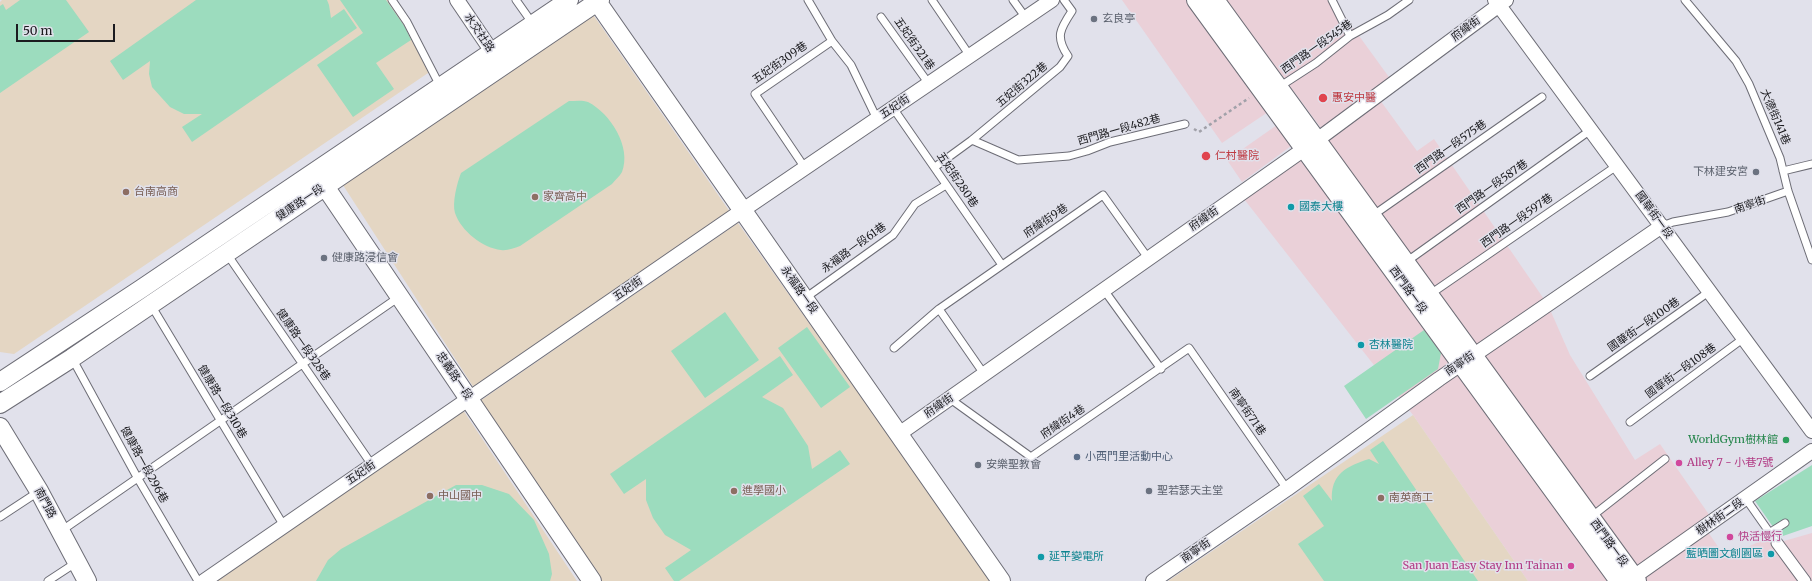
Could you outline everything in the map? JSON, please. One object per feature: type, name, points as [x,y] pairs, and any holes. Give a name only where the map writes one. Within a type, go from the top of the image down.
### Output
[{"type":"street","name":"水交社路","points":[[457,0],[497,59]]},
{"type":"street","name":"健康路一段","points":[[320,179],[440,86],[497,59],[533,24],[569,0]]},
{"type":"street","name":"五妃街","points":[[204,581],[743,210],[1052,0]]},
{"type":"street","name":"西門路一段","points":[[1196,0],[1270,89],[1629,580]]},
{"type":"street","name":"西門路一段","points":[[1215,0],[1270,89]]},
{"type":"street","name":"健康路一段","points":[[0,382],[146,297],[497,59],[598,1]]},
{"type":"street","name":"永福路一段","points":[[598,1],[1001,581]]},
{"type":"street","name":"國華街一段","points":[[1500,2],[1812,431]]},
{"type":"street","name":"府緯街","points":[[899,434],[1310,144],[1500,2]]},
{"type":"street","name":"西門路一段","points":[[1310,144],[1372,216],[1406,262],[1429,295],[1467,360],[1591,517],[1629,580]]},
{"type":"street","name":"忠義路一段","points":[[320,179],[592,581]]},
{"type":"street","name":"南寧街","points":[[1153,581],[1287,489],[1467,360],[1662,226]]},
{"type":"street","name":"健康路一段","points":[[0,404],[72,358],[146,297]]},
{"type":"street","name":"南門路","points":[[0,427],[39,491],[87,581]]},
{"type":"street","name":"樹林街二段","points":[[1629,580],[1746,499],[1812,451]]},
{"type":"street","points":[[1777,543],[1805,581]]},
{"type":"lane","points":[[392,0],[407,22],[440,86]]},
{"type":"lane","points":[[516,0],[533,24]]},
{"type":"lane","points":[[808,0],[832,41],[851,65],[877,119]]},
{"type":"lane","points":[[932,0],[970,56]]},
{"type":"lane","points":[[1013,0],[1026,18]]},
{"type":"lane","name":"五妃街322巷","points":[[935,167],[972,140],[1036,89],[1060,67],[1068,56],[1061,45],[1060,36],[1062,25],[1072,11],[1064,0]]},
{"type":"lane","points":[[1332,0],[1350,36]]},
{"type":"lane","name":"西門路一段545巷","points":[[1270,89],[1316,63],[1350,36],[1388,15],[1409,0]]},
{"type":"lane","name":"大德街141巷","points":[[1685,0],[1736,61],[1749,84],[1780,158],[1788,191],[1812,260]]},
{"type":"lane","name":"五妃街321巷","points":[[881,17],[929,84]]},
{"type":"lane","name":"五妃街309巷","points":[[805,168],[755,94],[832,41]]},
{"type":"lane","name":"西門路一段575巷","points":[[1372,216],[1542,97]]},
{"type":"lane","name":"五妃街280巷","points":[[893,108],[1002,265]]},
{"type":"lane","name":"西門路一段482巷","points":[[972,140],[1018,160],[1069,156],[1110,142],[1185,124]]},
{"type":"lane","name":"西門路一段587巷","points":[[1406,262],[1592,129]]},
{"type":"lane","points":[[1783,171],[1812,164]]},
{"type":"lane","name":"西門路一段597巷","points":[[1429,295],[1618,165]]},
{"type":"lane","name":"永福路一段61巷","points":[[808,296],[893,235],[915,204],[946,185]]},
{"type":"lane","name":"南寧街","points":[[1662,226],[1674,222],[1728,212],[1788,191]]},
{"type":"lane","name":"府緯街9巷","points":[[894,348],[939,309],[1103,195],[1148,258]]},
{"type":"lane","name":"健康路一段328巷","points":[[218,248],[302,363],[372,465]]},
{"type":"lane","points":[[1104,290],[1161,369]]},
{"type":"lane","name":"國華街一段100巷","points":[[1590,376],[1710,291]]},
{"type":"lane","points":[[60,531],[400,296]]},
{"type":"lane","name":"健康路一段310巷","points":[[146,297],[284,526]]},
{"type":"lane","points":[[939,309],[984,374]]},
{"type":"lane","name":"國華街一段108巷","points":[[1630,422],[1744,338]]},
{"type":"lane","name":"府緯街4巷","points":[[949,398],[1031,457],[1161,369],[1189,348]]},
{"type":"lane","name":"南寧街71巷","points":[[1189,348],[1287,489]]},
{"type":"lane","name":"健康路一段296巷","points":[[72,358],[137,477],[198,581]]},
{"type":"lane","points":[[1591,517],[1665,459]]},
{"type":"lane","points":[[0,517],[39,491]]},
{"type":"lane","points":[[1746,499],[1777,543]]},
{"type":"lane","points":[[1770,533],[1785,523]]},
{"type":"lane","points":[[48,581],[77,562]]},
{"type":"path","points":[[1185,124],[1199,132],[1270,89]]},
{"type":"shaded area","name":"台南高商","points":[[2,0],[389,0],[406,24],[431,71],[14,354],[0,352],[0,2]]},
{"type":"shaded area","points":[[1122,0],[1187,0],[1268,112],[1222,143]]},
{"type":"shaded area","points":[[1226,0],[1333,0],[1394,84],[1377,96],[1417,151],[1434,139],[1548,305],[1570,355],[1635,460],[1660,444],[1710,516],[1704,526],[1725,557],[1763,540],[1777,543],[1812,533],[1812,581],[1528,581],[1413,415],[1244,199],[1329,139]]},
{"type":"shaded area","name":"家齊高中","points":[[592,13],[730,212],[474,388],[341,182]]},
{"type":"shaded area","points":[[1277,125],[1291,146],[1242,182],[1227,160]]},
{"type":"shaded area","name":"進學國小","points":[[738,223],[992,581],[600,581],[480,401]]},
{"type":"shaded area","name":"中山國中","points":[[463,410],[577,581],[215,581]]},
{"type":"shaded area","name":"南英商工","points":[[1413,415],[1528,581],[1168,581]]},
{"type":"green space","points":[[20,0],[66,0],[89,32],[0,93],[0,6],[3,4],[6,10]]},
{"type":"green space","points":[[196,0],[327,0],[331,18],[344,9],[357,28],[192,142],[182,127],[202,114],[184,114],[170,107],[152,87],[149,74],[150,61],[123,80],[110,61]]},
{"type":"green space","points":[[340,0],[386,0],[405,27],[411,40],[376,63],[394,89],[353,117],[317,65],[363,33]]},
{"type":"green space","points":[[569,101],[588,102],[596,107],[611,122],[617,132],[624,152],[624,162],[621,174],[612,184],[520,246],[508,250],[501,250],[494,249],[480,242],[467,232],[458,220],[455,213],[455,199],[461,173]]},
{"type":"green space","points":[[725,312],[759,360],[705,398],[671,351]]},
{"type":"green space","points":[[807,327],[850,387],[821,408],[778,348]]},
{"type":"green space","points":[[1424,330],[1441,353],[1438,369],[1366,419],[1344,386]]},
{"type":"green space","points":[[780,356],[793,375],[762,397],[783,408],[808,446],[812,469],[840,450],[850,464],[679,581],[674,581],[665,568],[691,550],[665,535],[653,518],[646,500],[646,479],[624,494],[610,474]]},
{"type":"green space","points":[[1383,441],[1478,581],[1324,581],[1298,544],[1324,526],[1303,496],[1319,484],[1332,501],[1334,484],[1337,478],[1347,468],[1369,459],[1379,464],[1370,450]]},
{"type":"green space","points":[[1812,465],[1812,526],[1780,537],[1755,501]]},
{"type":"green space","points":[[456,485],[482,485],[509,494],[534,520],[549,554],[552,574],[550,581],[316,581],[328,560],[341,549]]},
{"type":"place","name":"玄良亭","points":[[1094,19]]},
{"type":"place","name":"惠安中醫","points":[[1323,98]]},
{"type":"place","name":"仁村醫院","points":[[1206,156]]},
{"type":"place","name":"下林建安宮","points":[[1756,172]]},
{"type":"place","name":"台南高商","points":[[126,192]]},
{"type":"place","name":"家齊高中","points":[[535,197]]},
{"type":"place","name":"國泰大樓","points":[[1291,207]]},
{"type":"place","name":"健康路浸信會","points":[[324,258]]},
{"type":"place","name":"杏林醫院","points":[[1361,345]]},
{"type":"place","name":"WorldGym樹林館","points":[[1786,440]]},
{"type":"place","name":"小西門里活動中心","points":[[1077,457]]},
{"type":"place","name":"Alley 7 - 小巷7號","points":[[1679,463]]},
{"type":"place","name":"安樂聖教會","points":[[978,465]]},
{"type":"place","name":"進學國小","points":[[734,491]]},
{"type":"place","name":"聖若瑟天主堂","points":[[1149,491]]},
{"type":"place","name":"中山國中","points":[[430,496]]},
{"type":"place","name":"南英商工","points":[[1381,498]]},
{"type":"place","name":"快活慢行","points":[[1730,537]]},
{"type":"place","name":"藍晒圖文創園區","points":[[1771,554]]},
{"type":"place","name":"延平變電所","points":[[1041,557]]},
{"type":"place","name":"San Juan Easy Stay Inn Tainan","points":[[1571,566]]}]
